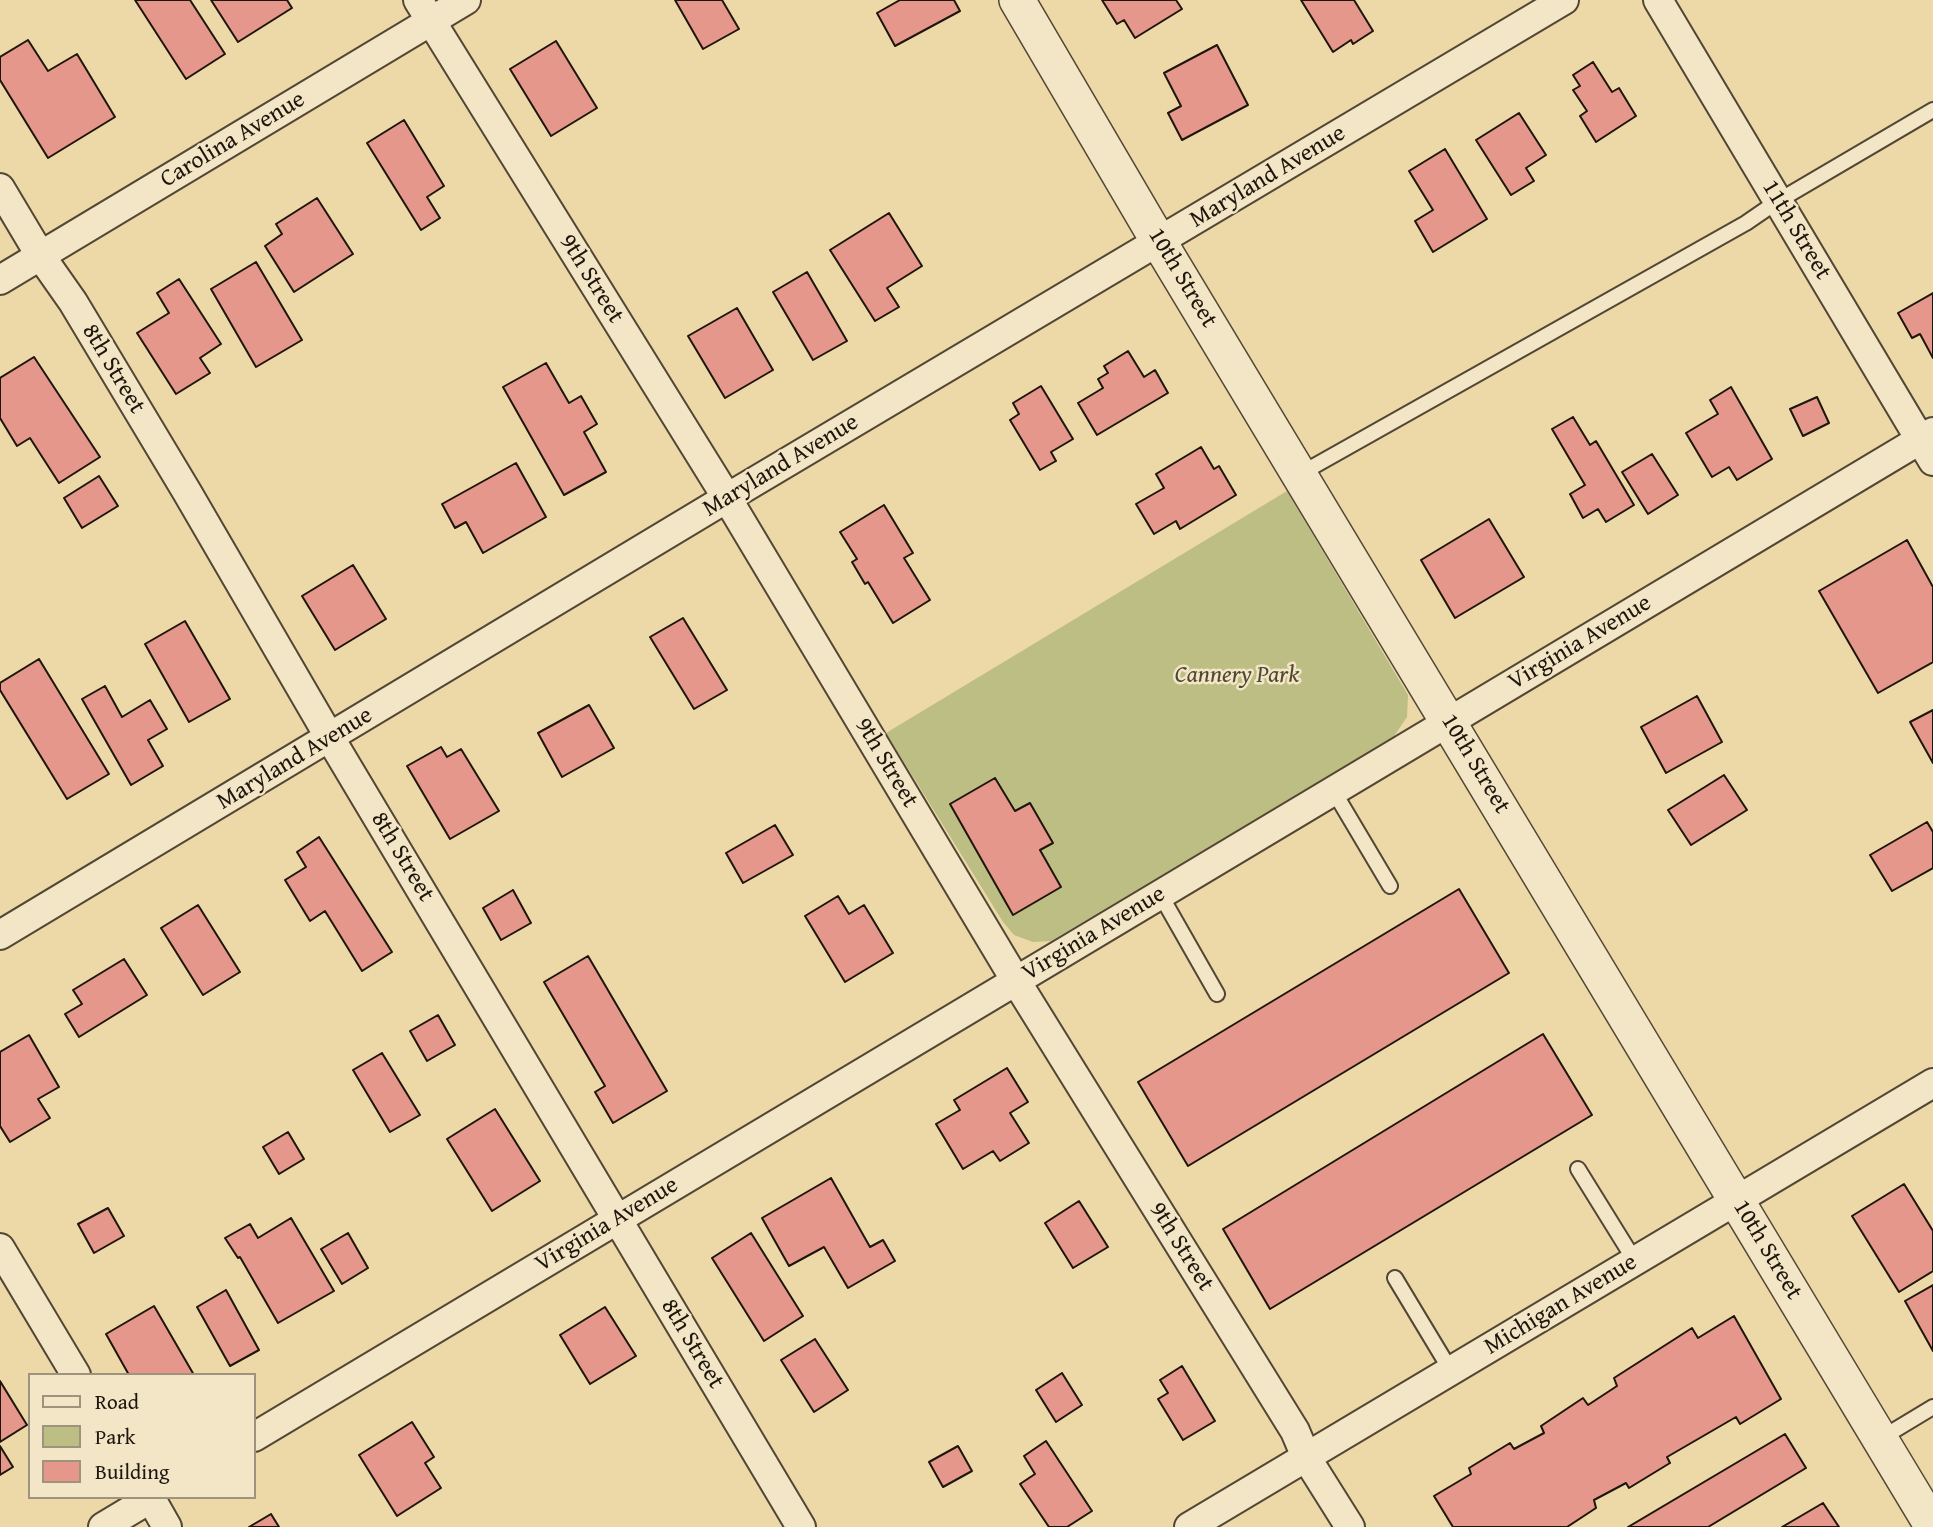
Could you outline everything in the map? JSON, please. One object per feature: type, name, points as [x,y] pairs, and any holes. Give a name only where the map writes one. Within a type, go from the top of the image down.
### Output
[{"type":"street","name":"Carolina Avenue","points":[[0,280],[425,11],[466,0]]},
{"type":"street","name":"10th Street","points":[[1017,0],[1159,242],[1933,1527]]},
{"type":"street","name":"Maryland Avenue","points":[[0,935],[1564,0]]},
{"type":"street","name":"11th Street","points":[[1658,0],[1778,201],[1929,444]]},
{"type":"street","name":"9th Street","points":[[425,11],[727,498],[1016,981],[1295,1431],[1306,1457],[1350,1527]]},
{"type":"street","name":"8th Street","points":[[0,188],[87,326],[801,1527]]},
{"type":"street","name":"Virginia Avenue","points":[[256,1436],[1449,721],[1929,444]]},
{"type":"street","name":"Michigan Avenue","points":[[1189,1527],[1933,1083]]},
{"type":"street","points":[[0,1248],[75,1373]]},
{"type":"street","points":[[103,1527],[149,1499]]},
{"type":"street","points":[[152,1499],[167,1527]]},
{"type":"lane","points":[[1300,474],[1746,223],[1778,201],[1933,110]]},
{"type":"lane","points":[[1333,790],[1390,886]]},
{"type":"lane","points":[[1160,894],[1217,994]]},
{"type":"lane","points":[[1578,1169],[1635,1261]]},
{"type":"lane","points":[[1395,1278],[1451,1371]]},
{"type":"lane","points":[[1880,1439],[1933,1406]]},
{"type":"green space","name":"Cannery Park","points":[[1287,491],[1408,695],[1407,717],[1394,736],[1051,941],[1033,942],[1014,935],[1003,922],[886,733]]},
{"type":"building","points":[[135,0],[190,0],[225,54],[186,79]]},
{"type":"building","points":[[211,0],[287,0],[292,8],[238,42]]},
{"type":"building","points":[[675,0],[722,0],[739,29],[703,49]]},
{"type":"building","points":[[900,0],[954,0],[960,11],[895,46],[877,13]]},
{"type":"building","points":[[1102,0],[1176,0],[1182,9],[1135,38],[1124,20],[1117,24]]},
{"type":"building","points":[[1301,0],[1354,0],[1373,31],[1353,44],[1351,40],[1333,52]]},
{"type":"building","points":[[28,40],[48,71],[77,54],[115,117],[48,158],[0,80],[0,57]]},
{"type":"building","points":[[556,41],[597,108],[551,136],[510,69]]},
{"type":"building","points":[[1217,45],[1248,105],[1182,140],[1168,113],[1181,106],[1164,73]]},
{"type":"building","points":[[1593,62],[1612,92],[1619,88],[1636,116],[1596,142],[1580,116],[1587,111],[1573,90],[1580,86],[1573,75]]},
{"type":"building","points":[[1519,113],[1546,155],[1526,168],[1534,181],[1511,195],[1476,140]]},
{"type":"building","points":[[404,120],[444,186],[427,197],[440,218],[421,230],[367,143]]},
{"type":"building","points":[[1445,149],[1487,219],[1433,252],[1415,221],[1433,210],[1409,171]]},
{"type":"building","points":[[317,198],[353,254],[294,292],[265,246],[282,234],[276,224]]},
{"type":"building","points":[[889,213],[922,266],[887,288],[899,307],[875,321],[830,250]]},
{"type":"building","points":[[256,262],[302,340],[256,367],[211,289]]},
{"type":"building","points":[[807,272],[847,341],[813,360],[773,292]]},
{"type":"building","points":[[179,279],[221,344],[200,358],[210,373],[176,394],[137,333],[169,313],[157,293]]},
{"type":"building","points":[[1933,293],[1933,358],[1920,334],[1912,338],[1898,313]]},
{"type":"building","points":[[737,308],[773,370],[725,398],[688,336]]},
{"type":"building","points":[[1128,351],[1144,377],[1155,370],[1168,393],[1097,435],[1078,403],[1103,388],[1098,379],[1108,373],[1104,366]]},
{"type":"building","points":[[34,357],[100,457],[59,483],[30,438],[17,446],[0,418],[0,378]]},
{"type":"building","points":[[546,363],[569,403],[581,396],[597,424],[584,432],[606,472],[564,495],[503,387]]},
{"type":"building","points":[[1041,386],[1073,439],[1051,452],[1056,461],[1040,470],[1010,420],[1019,414],[1013,403]]},
{"type":"building","points":[[1731,387],[1772,459],[1737,480],[1729,467],[1712,477],[1686,433],[1718,414],[1710,400]]},
{"type":"building","points":[[1817,397],[1829,423],[1803,436],[1790,409]]},
{"type":"building","points":[[1573,417],[1590,445],[1596,441],[1634,505],[1606,522],[1598,509],[1583,518],[1570,494],[1585,485],[1552,429]]},
{"type":"building","points":[[1201,447],[1214,469],[1219,466],[1236,495],[1180,529],[1176,521],[1154,534],[1136,504],[1164,488],[1156,474]]},
{"type":"building","points":[[1652,454],[1678,495],[1648,514],[1622,472]]},
{"type":"building","points":[[516,463],[546,517],[483,553],[466,522],[455,528],[442,504]]},
{"type":"building","points":[[99,476],[118,506],[82,528],[64,498]]},
{"type":"building","points":[[884,505],[913,553],[904,558],[930,600],[893,623],[868,582],[865,584],[852,562],[857,559],[840,532]]},
{"type":"building","points":[[1489,519],[1524,577],[1455,618],[1421,560]]},
{"type":"building","points":[[1907,540],[1933,587],[1933,662],[1878,693],[1819,591]]},
{"type":"building","points":[[353,565],[386,619],[335,650],[302,596]]},
{"type":"building","points":[[683,618],[727,690],[694,709],[650,637]]},
{"type":"building","points":[[185,621],[230,699],[189,722],[145,644]]},
{"type":"building","points":[[39,659],[109,774],[67,799],[0,690],[0,683]]},
{"type":"building","points":[[105,686],[122,717],[150,700],[167,729],[148,740],[163,766],[131,785],[82,699]]},
{"type":"building","points":[[1697,696],[1722,742],[1666,773],[1641,727]]},
{"type":"building","points":[[589,705],[614,748],[562,777],[538,733]]},
{"type":"building","points":[[1933,710],[1933,763],[1910,722]]},
{"type":"building","points":[[441,747],[447,757],[461,749],[499,811],[450,839],[407,766]]},
{"type":"building","points":[[1724,775],[1747,810],[1691,845],[1668,810]]},
{"type":"building","points":[[995,778],[1015,811],[1030,803],[1053,843],[1040,850],[1061,887],[1013,915],[950,804]]},
{"type":"building","points":[[1927,822],[1933,832],[1933,868],[1892,891],[1870,855]]},
{"type":"building","points":[[775,825],[793,855],[743,883],[726,853]]},
{"type":"building","points":[[319,837],[392,952],[362,971],[325,911],[310,921],[285,880],[306,867],[297,852]]},
{"type":"building","points":[[1459,889],[1509,973],[1188,1166],[1138,1082]]},
{"type":"building","points":[[513,890],[531,923],[501,940],[483,908]]},
{"type":"building","points":[[838,896],[849,914],[864,905],[893,953],[845,982],[805,916]]},
{"type":"building","points":[[198,905],[240,972],[203,995],[161,928]]},
{"type":"building","points":[[588,956],[667,1091],[613,1123],[595,1092],[605,1086],[544,982]]},
{"type":"building","points":[[124,959],[147,995],[79,1037],[65,1014],[82,1004],[73,990]]},
{"type":"building","points":[[438,1015],[455,1045],[427,1061],[410,1031]]},
{"type":"building","points":[[1543,1034],[1592,1115],[1270,1309],[1223,1229]]},
{"type":"building","points":[[29,1035],[59,1087],[38,1099],[50,1118],[10,1142],[0,1126],[0,1052]]},
{"type":"building","points":[[382,1053],[420,1115],[390,1132],[353,1070]]},
{"type":"building","points":[[1007,1068],[1028,1102],[1010,1113],[1029,1143],[1000,1161],[993,1151],[963,1169],[936,1124],[960,1110],[954,1100]]},
{"type":"building","points":[[495,1109],[540,1181],[492,1211],[447,1139]]},
{"type":"building","points":[[288,1132],[304,1159],[279,1174],[263,1147]]},
{"type":"building","points":[[831,1178],[870,1247],[883,1240],[895,1261],[848,1288],[824,1247],[789,1266],[762,1218]]},
{"type":"building","points":[[1904,1184],[1933,1231],[1933,1271],[1899,1292],[1852,1216]]},
{"type":"building","points":[[1079,1201],[1108,1247],[1073,1268],[1045,1223]]},
{"type":"building","points":[[108,1208],[124,1236],[94,1253],[78,1224]]},
{"type":"building","points":[[291,1218],[334,1291],[278,1323],[240,1257],[238,1258],[225,1238],[250,1224],[258,1238]]},
{"type":"building","points":[[348,1233],[368,1268],[342,1284],[321,1249]]},
{"type":"building","points":[[751,1233],[803,1316],[764,1341],[712,1258]]},
{"type":"building","points":[[1933,1285],[1933,1351],[1905,1301]]},
{"type":"building","points":[[226,1290],[259,1350],[230,1366],[197,1307]]},
{"type":"building","points":[[154,1306],[193,1373],[128,1373],[106,1334]]},
{"type":"building","points":[[605,1307],[636,1356],[590,1384],[560,1335]]},
{"type":"building","points":[[1734,1316],[1781,1399],[1740,1424],[1736,1417],[1667,1457],[1670,1463],[1629,1488],[1626,1483],[1594,1500],[1596,1508],[1567,1527],[1453,1527],[1434,1496],[1471,1474],[1469,1468],[1510,1443],[1514,1449],[1544,1433],[1541,1426],[1583,1398],[1588,1405],[1617,1386],[1614,1378],[1692,1328],[1698,1338]]},
{"type":"building","points":[[815,1339],[848,1390],[814,1412],[781,1360]]},
{"type":"building","points":[[1182,1366],[1215,1421],[1183,1440],[1158,1399],[1168,1393],[1160,1380]]},
{"type":"building","points":[[1062,1373],[1082,1405],[1056,1422],[1036,1390]]},
{"type":"building","points":[[0,1381],[27,1425],[0,1442]]},
{"type":"building","points":[[412,1422],[434,1457],[425,1463],[441,1488],[397,1516],[359,1455]]},
{"type":"building","points":[[1785,1434],[1806,1468],[1708,1527],[1628,1527]]},
{"type":"building","points":[[1046,1441],[1092,1511],[1067,1527],[1049,1527],[1020,1484],[1035,1474],[1024,1456]]},
{"type":"building","points":[[0,1446],[13,1467],[0,1475]]},
{"type":"building","points":[[958,1446],[972,1471],[943,1487],[929,1462]]},
{"type":"building","points":[[1823,1503],[1839,1527],[1782,1527]]},
{"type":"building","points":[[271,1514],[279,1527],[249,1527]]}]
